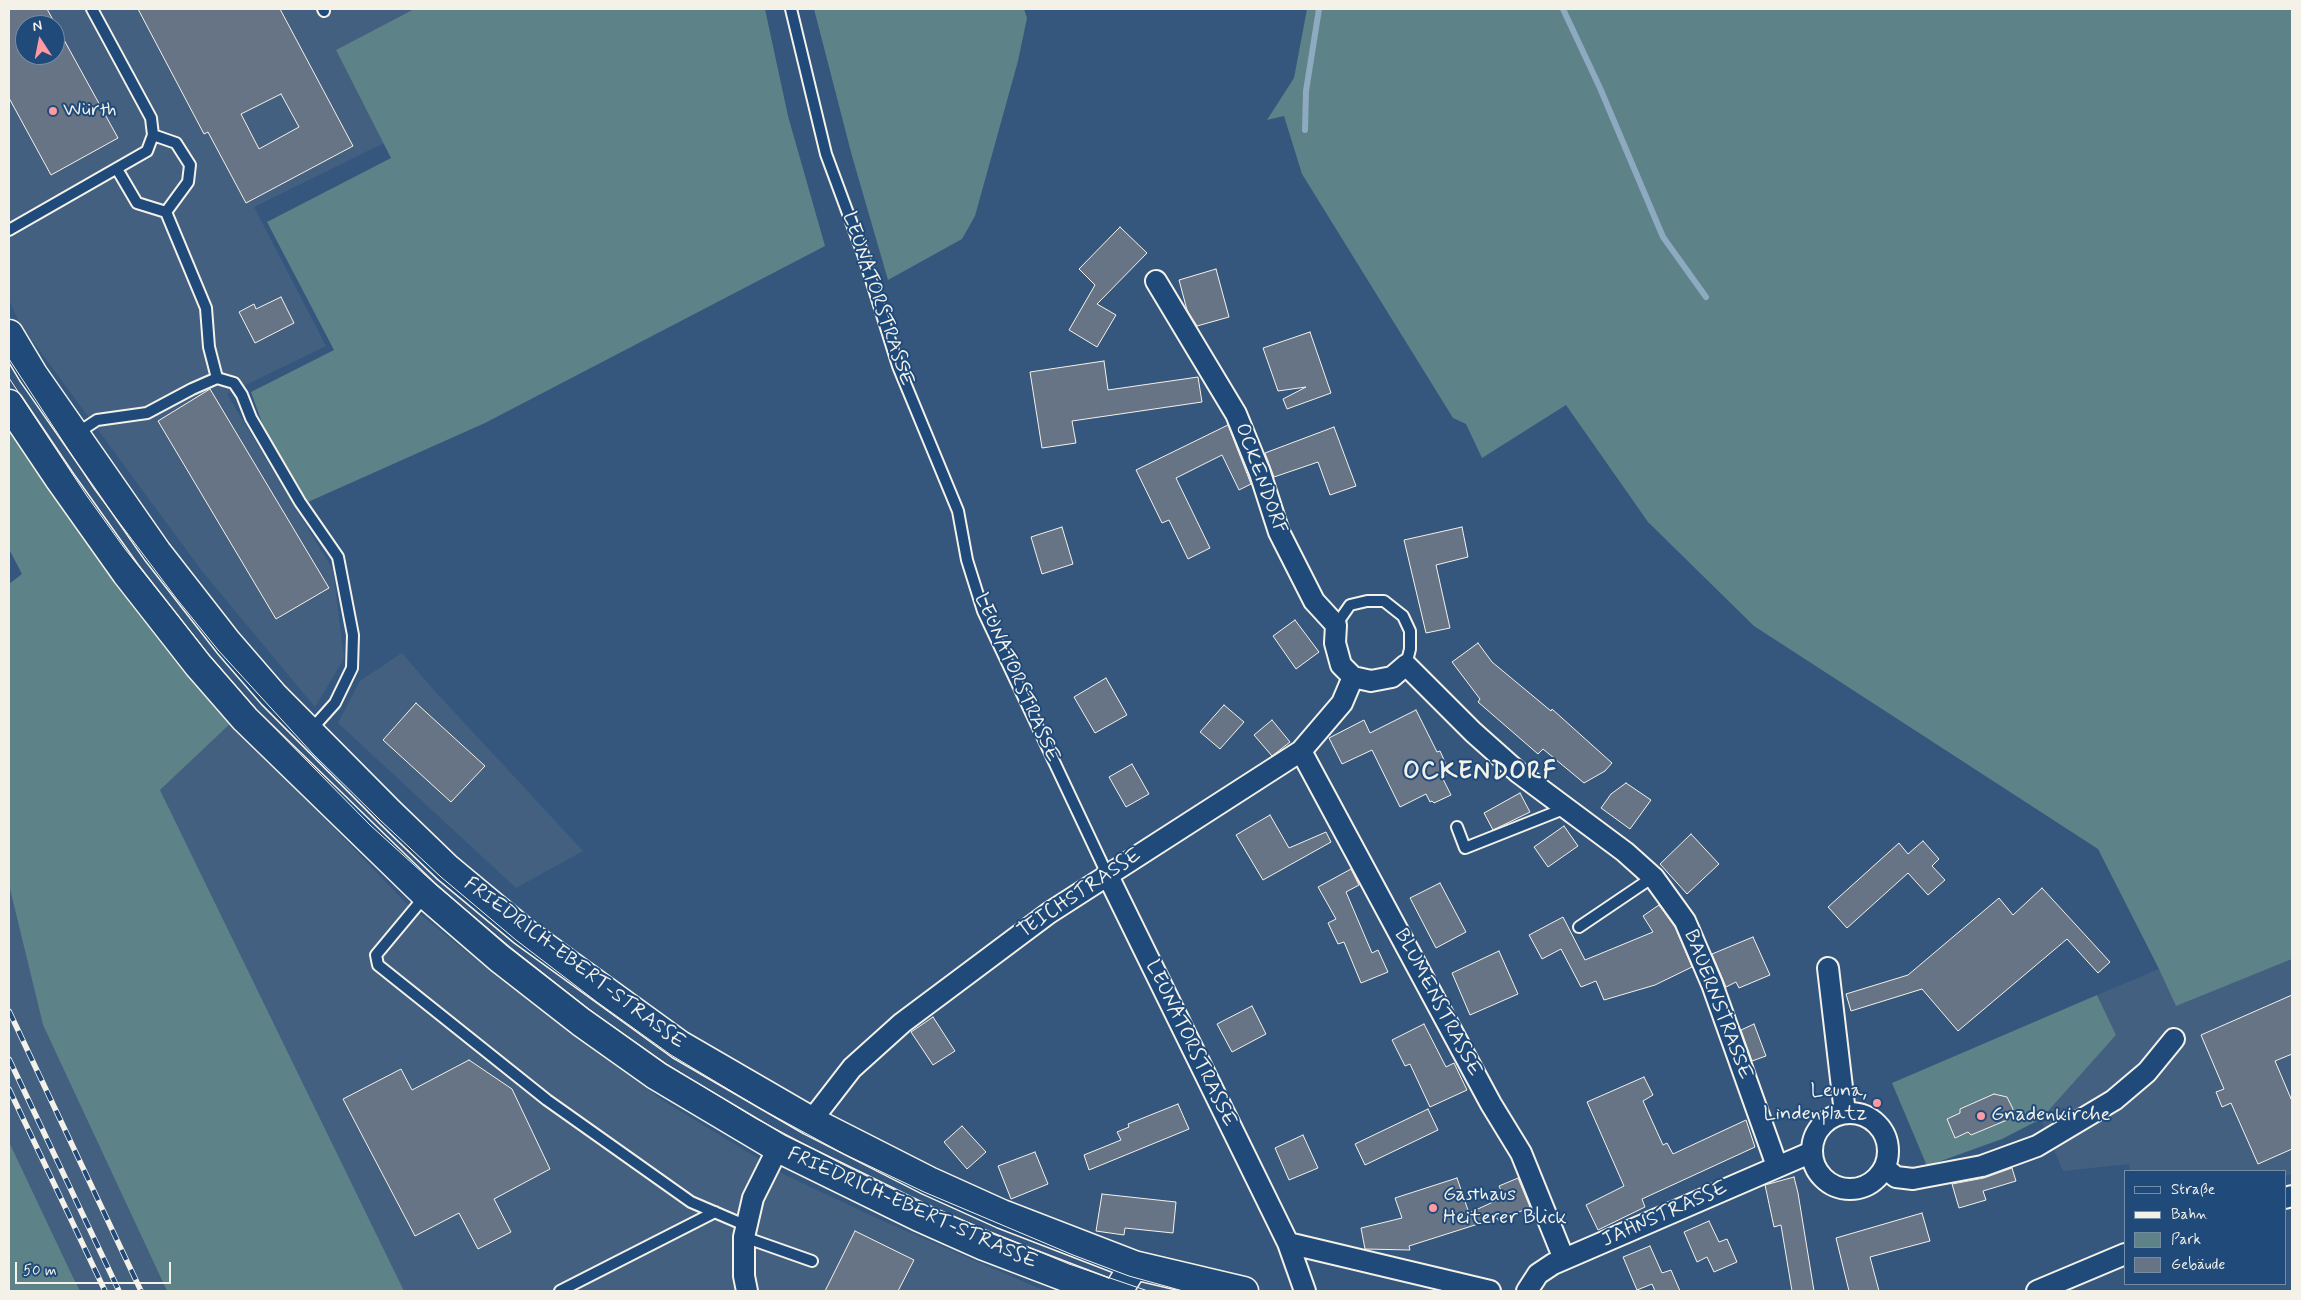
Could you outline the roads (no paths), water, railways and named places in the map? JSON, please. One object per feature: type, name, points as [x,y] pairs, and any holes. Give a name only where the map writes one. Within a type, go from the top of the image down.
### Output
[{"type":"main road","name":"FRIEDRICH-EBERT-STRASSE","points":[[9,334],[33,374],[158,552],[228,644],[310,732],[447,868],[524,932],[680,1045],[811,1121],[929,1181],[1002,1214],[1134,1265],[1244,1291]]},
{"type":"main road","name":"FRIEDRICH-EBERT-STRASSE","points":[[9,404],[60,480],[157,614],[221,692],[251,725],[426,895],[499,958],[581,1022],[657,1076],[778,1148],[919,1217],[984,1246],[1102,1291]]},
{"type":"main road","points":[[1118,1291],[1134,1265]]},
{"type":"street","name":"OCKENDORF","points":[[1156,281],[1236,414],[1260,473],[1279,532],[1314,601],[1336,625]]},
{"type":"street","points":[[1336,625],[1335,643],[1341,666],[1353,676],[1372,681],[1392,677],[1406,665]]},
{"type":"street","name":"BAUERNSTRASSE","points":[[1406,665],[1506,762],[1625,852],[1653,877],[1685,921],[1712,984],[1777,1166]]},
{"type":"street","name":"TEICHSTRASSE","points":[[811,1121],[852,1068],[902,1023],[1048,913],[1301,751],[1342,703],[1353,676]]},
{"type":"street","name":"BLUMENSTRASSE","points":[[1301,751],[1491,1104],[1521,1153],[1564,1259]]},
{"type":"street","name":"LEUNATORSTRASSE","points":[[1107,874],[1288,1243],[1305,1291]]},
{"type":"street","points":[[1828,968],[1845,1113]]},
{"type":"street","points":[[1885,1168],[1896,1177],[1913,1179],[1982,1166],[2036,1146],[2114,1100],[2147,1072],[2174,1040]]},
{"type":"street","points":[[1845,1113],[1856,1113],[1870,1117],[1879,1125],[1888,1140],[1889,1154],[1885,1168],[1878,1177],[1865,1186],[1850,1189],[1835,1186],[1824,1179],[1815,1166],[1812,1152],[1814,1139],[1824,1122],[1834,1116],[1845,1113]]},
{"type":"street","points":[[747,1291],[744,1276],[745,1231],[753,1198],[778,1148]]},
{"type":"street","name":"JAHNSTRASSE","points":[[1527,1291],[1538,1274],[1564,1259],[1812,1152]]},
{"type":"street","points":[[1288,1243],[1490,1291]]},
{"type":"street","points":[[2037,1291],[2124,1254]]},
{"type":"lane","points":[[9,230],[147,152],[153,135],[151,118],[92,9]]},
{"type":"lane","name":"LEUNATORSTRASSE","points":[[791,9],[826,154],[863,254],[898,366],[958,511],[967,560],[983,611],[1107,874]]},
{"type":"lane","points":[[153,135],[176,143],[190,166],[188,182],[166,212]]},
{"type":"lane","points":[[117,169],[137,203],[166,212]]},
{"type":"lane","points":[[166,212],[206,308],[209,347],[217,378]]},
{"type":"lane","points":[[76,434],[97,420],[147,412],[217,378],[234,383],[242,396],[251,418],[300,502],[338,558],[353,635],[352,668],[335,703],[310,732]]},
{"type":"lane","points":[[1336,625],[1350,606],[1367,601],[1384,601],[1403,616],[1410,631],[1410,649],[1406,665]]},
{"type":"lane","points":[[1457,827],[1465,848],[1566,808]]},
{"type":"lane","points":[[1579,927],[1653,877]]},
{"type":"lane","points":[[426,895],[376,955],[378,965],[547,1100],[691,1202],[715,1212],[745,1231],[812,1261]]},
{"type":"lane","points":[[560,1291],[715,1212]]},
{"type":"waterway","points":[[1305,130],[1306,91],[1319,9]]},
{"type":"waterway","points":[[1563,9],[1600,88],[1663,237],[1706,297]]},
{"type":"tram line","points":[[9,359],[94,489],[176,598],[218,650],[313,754],[380,820],[441,877],[516,940],[597,1002],[671,1055],[761,1109],[844,1154],[924,1192],[1073,1255],[1129,1276],[1183,1291]]},
{"type":"tram line","points":[[9,378],[87,496],[125,549],[210,656],[256,709],[370,825],[435,884],[510,947],[590,1010],[665,1063],[755,1118],[921,1203],[1069,1264],[1148,1291]]},
{"type":"railway","points":[[9,1011],[141,1291]]},
{"type":"railway","points":[[9,1059],[119,1291]]},
{"type":"railway","points":[[9,1089],[105,1291]]},
{"type":"place","name":"Würth","points":[[53,111]]},
{"type":"place","name":"Leuna, Lindenplatz","points":[[1877,1103]]},
{"type":"place","name":"Gnadenkirche","points":[[1981,1116]]},
{"type":"place","name":"Gasthaus Heiterer Blick","points":[[1433,1208]]},
{"type":"district","name":"OCKENDORF","points":[[1480,773]]}]
